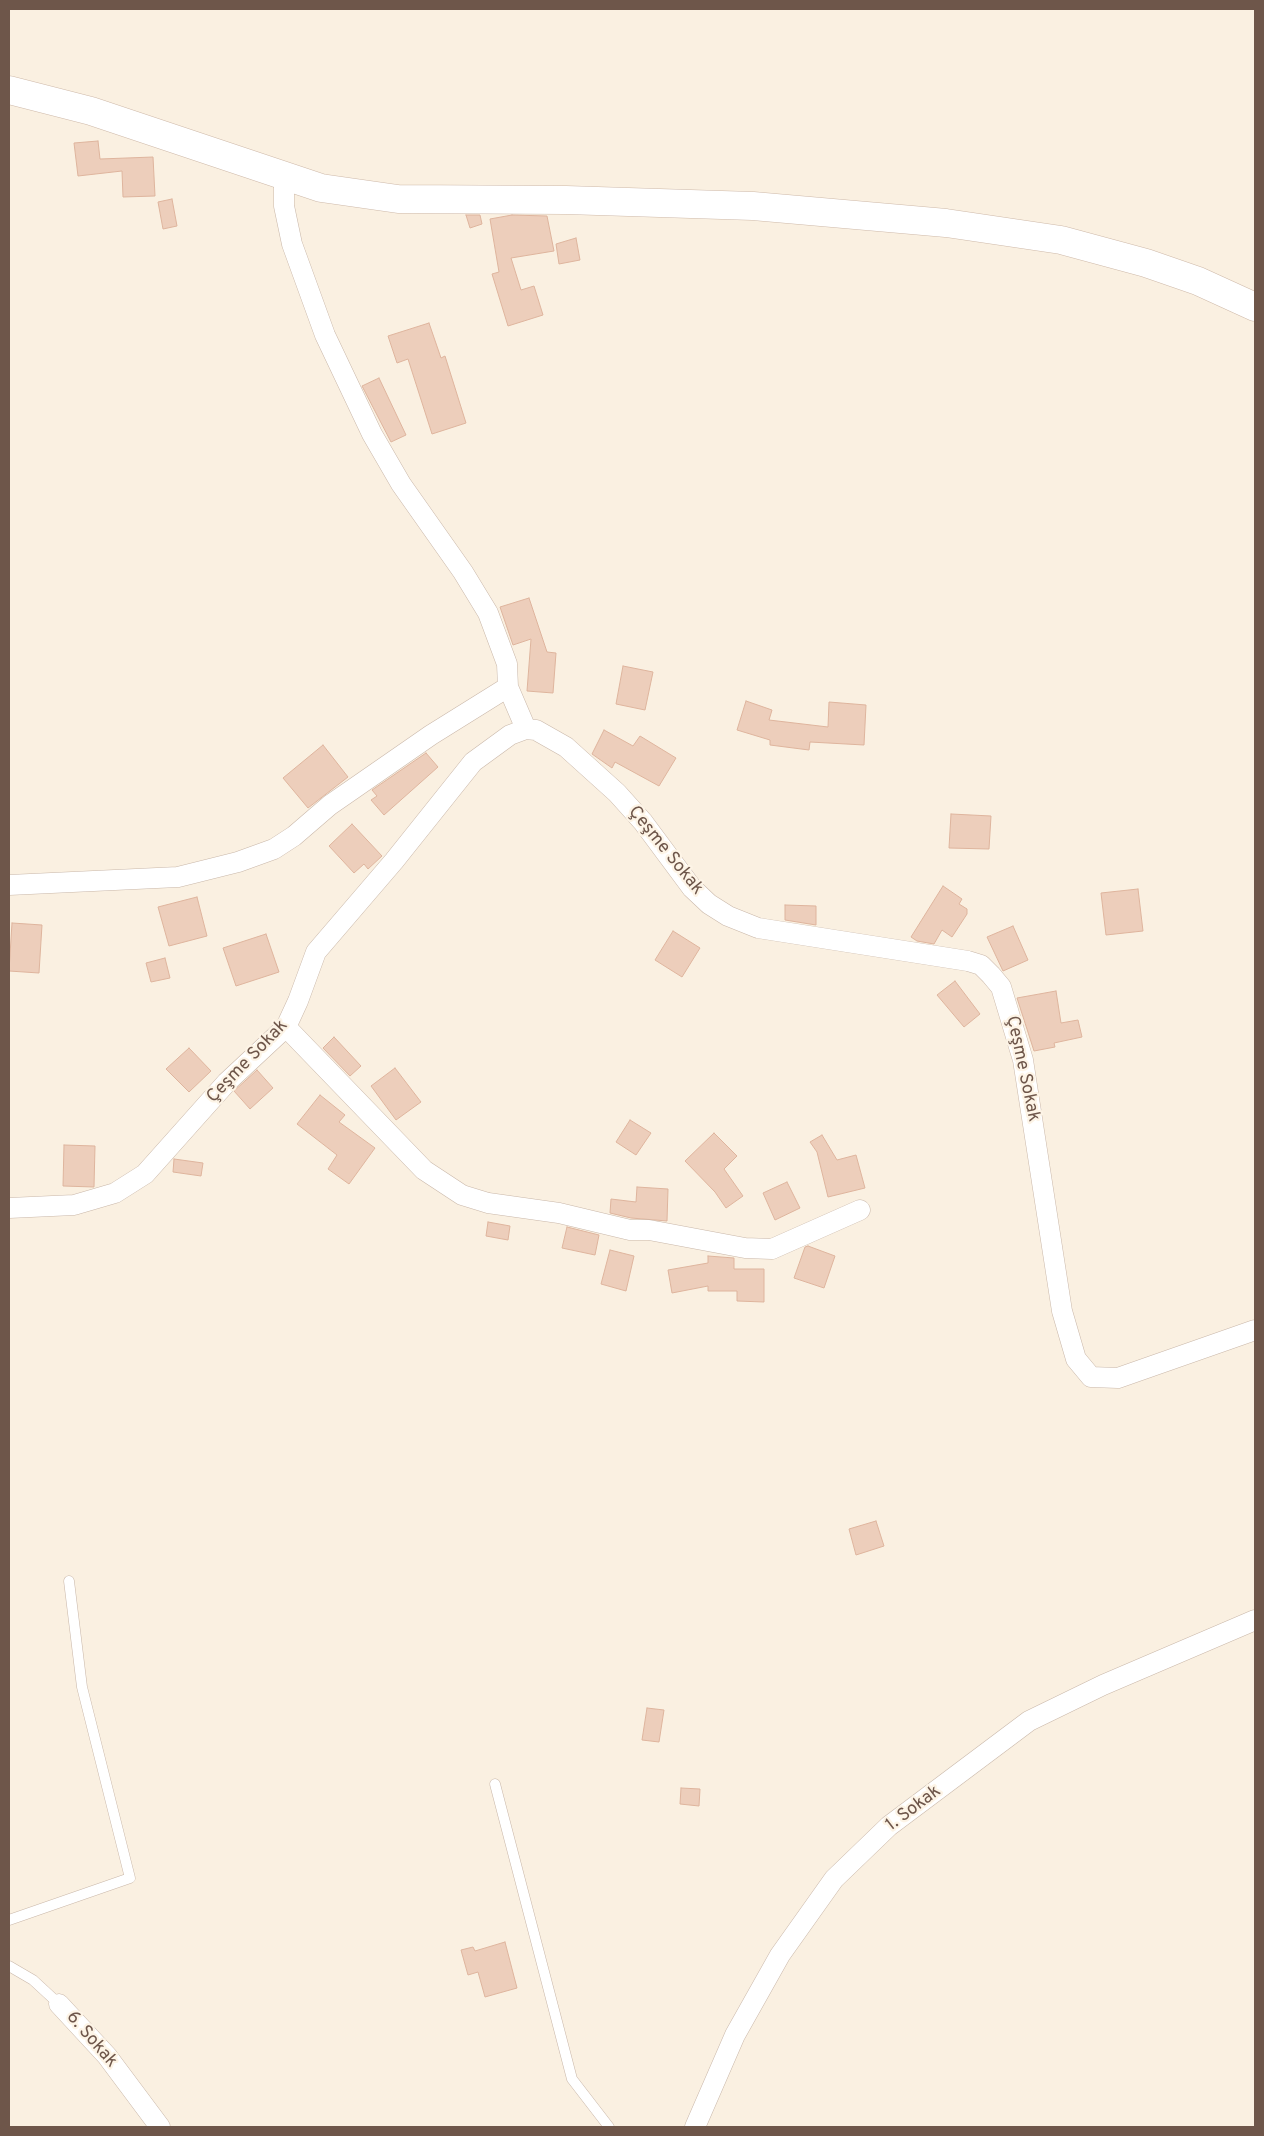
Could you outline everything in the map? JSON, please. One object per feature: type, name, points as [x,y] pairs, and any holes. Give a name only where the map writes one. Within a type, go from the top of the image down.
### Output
[{"type":"street","points":[[9,90],[91,111],[321,188],[398,199],[566,200],[753,206],[946,223],[1061,240],[1146,263],[1198,281],[1255,307]]},
{"type":"street","points":[[284,177],[284,206],[292,244],[325,335],[372,434],[401,484],[463,572],[488,613],[507,664],[508,688],[526,729]]},
{"type":"street","points":[[9,885],[178,877],[238,862],[274,849],[294,836],[330,805],[430,735],[508,688]]},
{"type":"street","name":"Çeşme Sokak","points":[[9,1208],[74,1205],[115,1194],[145,1174],[227,1082],[286,1027],[316,952],[394,861],[473,762],[510,735],[526,729],[536,730],[566,747],[618,793],[643,822],[692,888],[709,904],[728,916],[768,930],[968,961],[981,965],[992,975],[1000,987],[1023,1060],[1062,1312],[1076,1359],[1091,1376],[1118,1378],[1255,1330]]},
{"type":"street","points":[[286,1027],[424,1170],[462,1195],[488,1204],[559,1213],[630,1230],[649,1230],[745,1248],[772,1249],[860,1210]]},
{"type":"street","name":"1. Sokak","points":[[695,2127],[735,2035],[780,1955],[834,1880],[883,1831],[1029,1721],[1095,1689],[1255,1620]]},
{"type":"street","name":"6. Sokak","points":[[59,2004],[107,2056],[160,2127]]},
{"type":"lane","points":[[9,1920],[130,1878],[82,1687],[69,1581]]},
{"type":"lane","points":[[495,1784],[572,2080],[609,2127]]},
{"type":"lane","name":"6. Sokak","points":[[9,1966],[33,1980],[59,2004]]},
{"type":"building","points":[[98,141],[100,159],[153,157],[155,196],[123,197],[122,171],[78,176],[74,143]]},
{"type":"building","points":[[172,199],[177,226],[163,229],[158,202]]},
{"type":"building","points":[[466,215],[480,215],[482,224],[470,228]]},
{"type":"building","points":[[512,215],[547,216],[554,251],[511,258],[521,290],[534,286],[543,315],[508,326],[492,274],[499,272],[490,219]]},
{"type":"building","points":[[576,238],[580,260],[559,264],[556,244]]},
{"type":"building","points":[[429,323],[441,358],[445,356],[466,423],[432,434],[408,359],[397,363],[388,336]]},
{"type":"building","points":[[379,378],[406,435],[391,442],[362,386]]},
{"type":"building","points":[[529,598],[547,652],[556,653],[553,693],[527,691],[531,639],[513,645],[500,607]]},
{"type":"building","points":[[623,666],[653,672],[645,710],[616,704]]},
{"type":"building","points":[[746,701],[772,710],[769,720],[828,727],[829,702],[866,705],[864,745],[810,742],[809,750],[770,745],[770,740],[737,730]]},
{"type":"building","points":[[604,730],[633,746],[640,736],[676,758],[659,786],[615,762],[612,768],[592,754]]},
{"type":"building","points":[[323,745],[348,777],[308,808],[283,778]]},
{"type":"building","points":[[426,753],[438,767],[384,815],[371,800],[377,796],[372,790]]},
{"type":"building","points":[[951,814],[991,816],[989,849],[949,848]]},
{"type":"building","points":[[352,824],[382,856],[368,869],[364,864],[354,873],[329,846]]},
{"type":"building","points":[[943,886],[962,899],[959,904],[967,909],[967,914],[952,937],[942,930],[934,944],[917,941],[911,937]]},
{"type":"building","points":[[1138,889],[1143,931],[1106,935],[1101,893]]},
{"type":"building","points":[[197,897],[207,936],[169,946],[158,907]]},
{"type":"building","points":[[785,905],[816,906],[816,925],[785,920]]},
{"type":"building","points":[[12,923],[42,925],[39,973],[9,971]]},
{"type":"building","points":[[1013,926],[1028,960],[1003,971],[987,937]]},
{"type":"building","points":[[673,931],[700,948],[682,977],[655,960]]},
{"type":"building","points":[[266,934],[279,972],[236,986],[223,948]]},
{"type":"building","points":[[165,958],[170,978],[151,982],[146,963]]},
{"type":"building","points":[[955,981],[980,1014],[964,1027],[937,995]]},
{"type":"building","points":[[1056,991],[1061,1023],[1078,1020],[1082,1037],[1054,1043],[1055,1047],[1034,1051],[1017,998]]},
{"type":"building","points":[[334,1037],[361,1066],[350,1076],[323,1048]]},
{"type":"building","points":[[189,1048],[211,1071],[189,1092],[166,1069]]},
{"type":"building","points":[[395,1068],[421,1102],[396,1120],[371,1086]]},
{"type":"building","points":[[257,1070],[273,1088],[250,1109],[234,1091]]},
{"type":"building","points":[[320,1095],[345,1115],[339,1122],[375,1148],[349,1184],[328,1169],[337,1155],[297,1124]]},
{"type":"building","points":[[630,1120],[651,1133],[636,1155],[616,1142]]},
{"type":"building","points":[[714,1133],[737,1156],[724,1169],[743,1196],[726,1208],[715,1192],[685,1161]]},
{"type":"building","points":[[822,1135],[837,1160],[856,1155],[865,1188],[828,1197],[817,1152],[810,1142]]},
{"type":"building","points":[[64,1145],[95,1146],[94,1187],[63,1186]]},
{"type":"building","points":[[174,1159],[203,1163],[201,1176],[173,1172]]},
{"type":"building","points":[[787,1182],[800,1208],[775,1220],[763,1193]]},
{"type":"building","points":[[637,1187],[668,1189],[667,1221],[631,1218],[610,1213],[611,1199],[636,1202]]},
{"type":"building","points":[[488,1222],[510,1226],[508,1240],[486,1236]]},
{"type":"building","points":[[567,1227],[599,1235],[595,1255],[562,1248]]},
{"type":"building","points":[[808,1246],[835,1256],[824,1288],[794,1278],[805,1247]]},
{"type":"building","points":[[610,1250],[634,1256],[626,1291],[601,1284]]},
{"type":"building","points":[[708,1256],[734,1258],[734,1269],[764,1269],[764,1302],[737,1301],[737,1291],[708,1291],[708,1286],[672,1293],[668,1270],[708,1263]]},
{"type":"building","points":[[876,1521],[884,1546],[856,1555],[849,1529]]},
{"type":"building","points":[[647,1708],[664,1710],[659,1742],[642,1740]]},
{"type":"building","points":[[681,1788],[700,1789],[699,1806],[680,1804]]},
{"type":"building","points":[[505,1942],[517,1988],[485,1997],[478,1972],[468,1975],[461,1950],[473,1947],[475,1951]]}]
